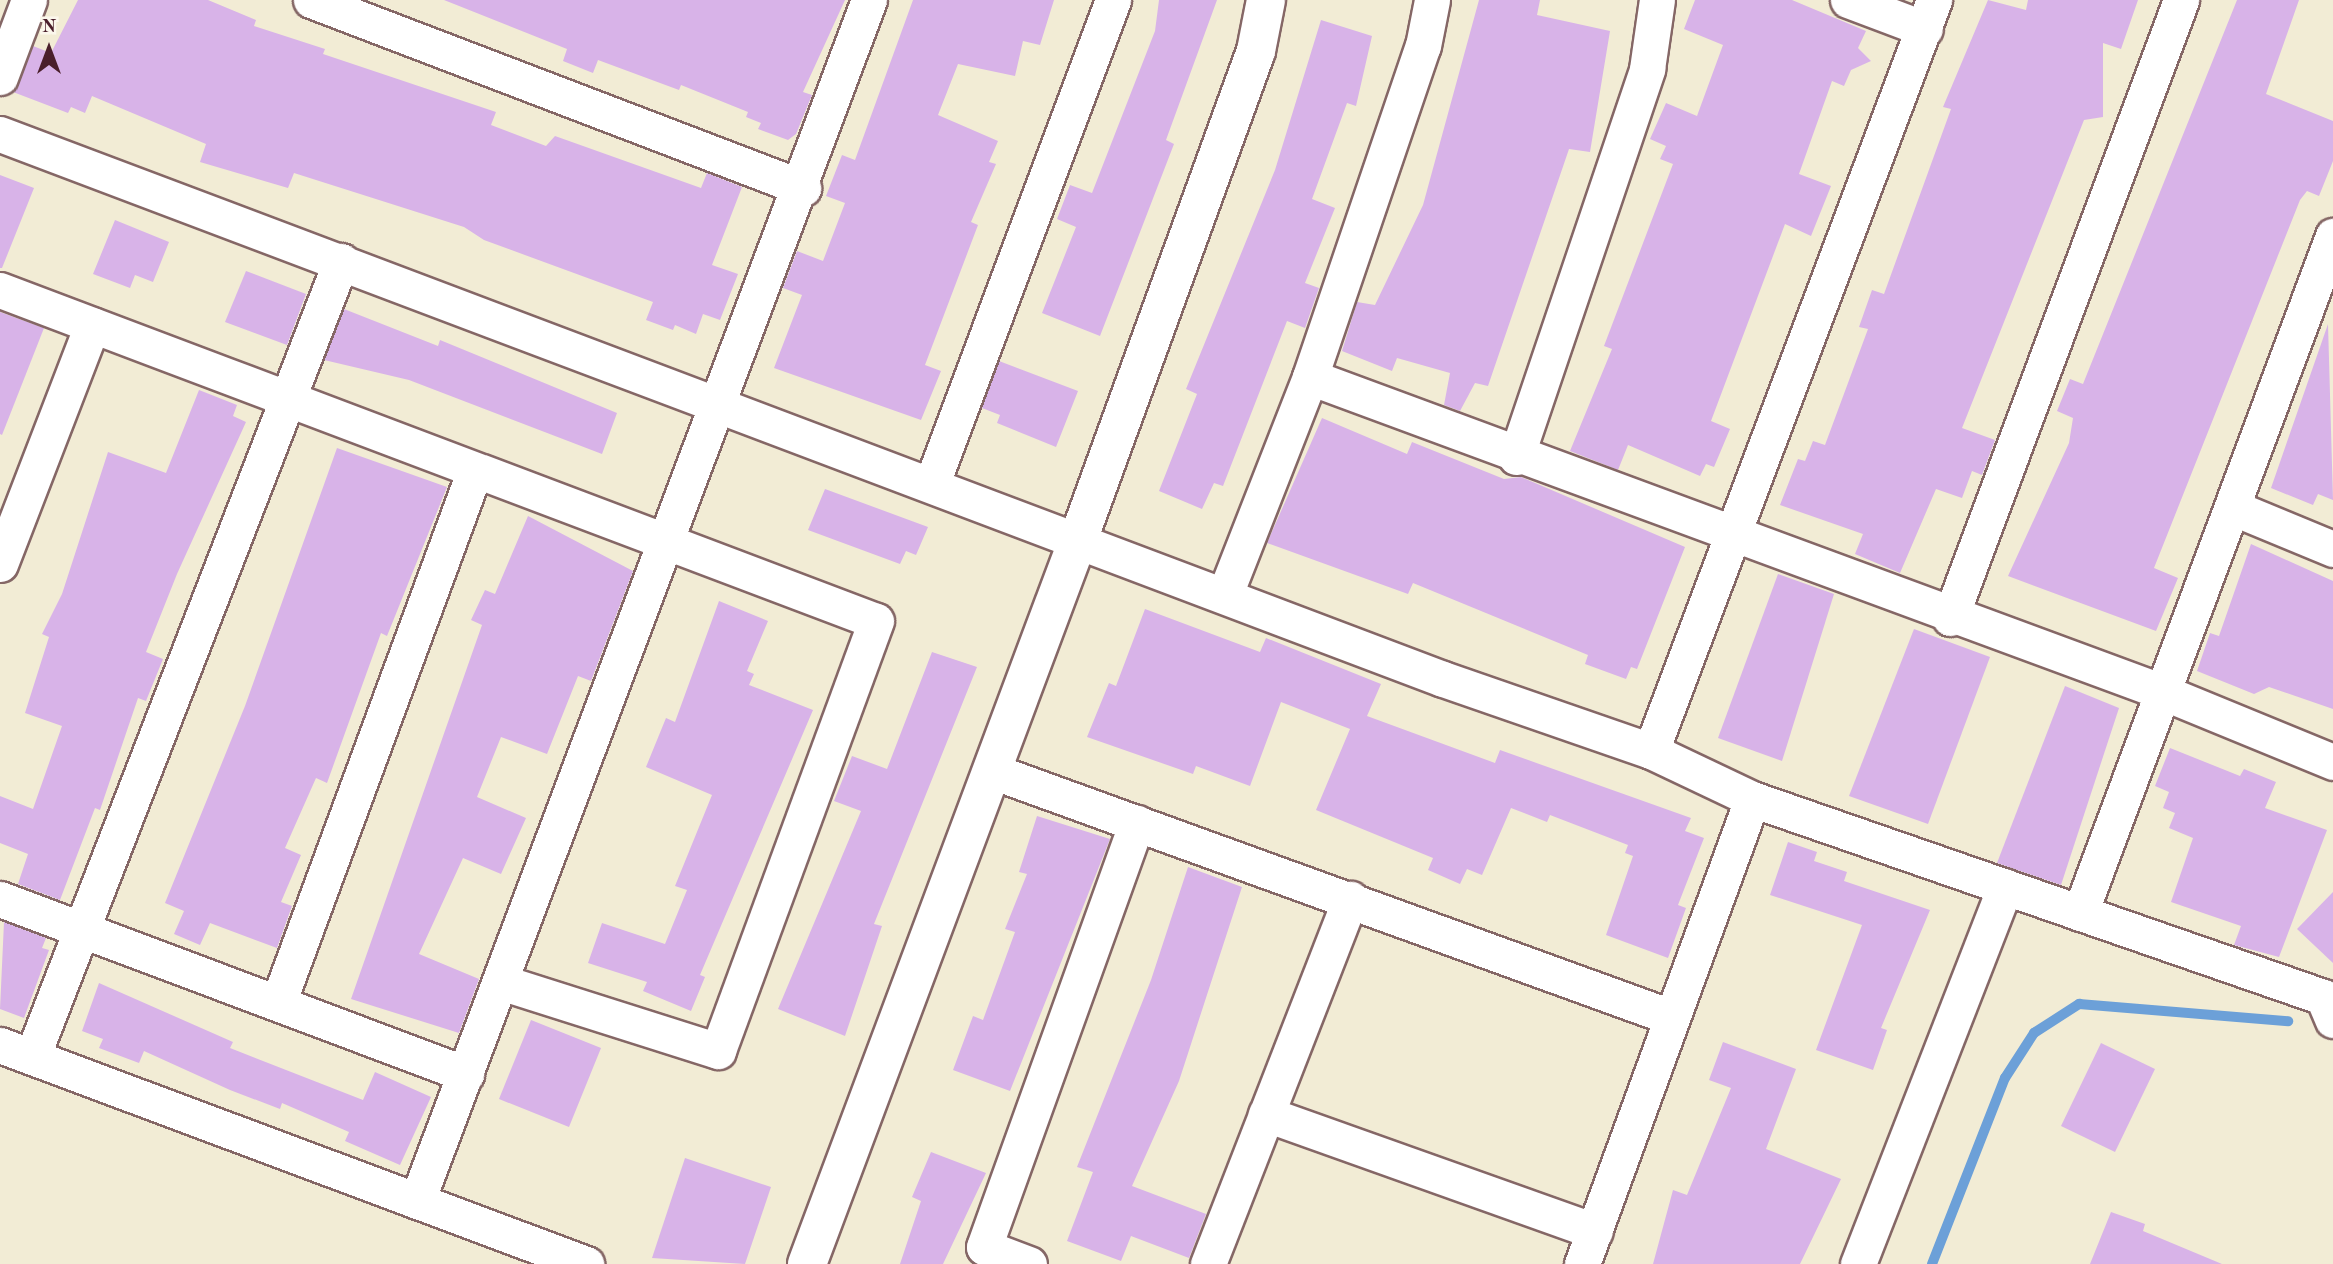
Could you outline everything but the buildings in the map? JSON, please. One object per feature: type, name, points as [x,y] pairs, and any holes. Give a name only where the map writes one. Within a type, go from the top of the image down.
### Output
[{"type":"street","points":[[0,77],[29,0]]},
{"type":"street","points":[[311,0],[803,188]]},
{"type":"street","points":[[417,1200],[803,188],[869,0]]},
{"type":"street","points":[[932,482],[1112,0]]},
{"type":"street","points":[[807,1264],[1078,540],[1255,51],[1266,0]]},
{"type":"street","points":[[1225,594],[1310,377],[1423,46],[1432,0]]},
{"type":"street","points":[[1516,457],[1647,69],[1657,0]]},
{"type":"street","points":[[1651,751],[1728,535],[1930,14],[1848,0]]},
{"type":"street","points":[[1950,618],[2182,0]]},
{"type":"street","points":[[0,134],[932,482],[1078,540],[1651,751],[1752,799],[2329,1000]]},
{"type":"street","points":[[2080,913],[2160,691],[2234,508],[2319,319],[2333,236]]},
{"type":"street","points":[[32,1057],[341,261]]},
{"type":"street","points":[[0,290],[876,621],[718,1051],[501,982]]},
{"type":"street","points":[[0,564],[92,325]]},
{"type":"street","points":[[1310,377],[1516,457],[1950,618],[2160,691],[2333,762]]},
{"type":"street","points":[[278,1003],[475,470]]},
{"type":"street","points":[[2234,508],[2333,549]]},
{"type":"street","points":[[992,771],[1668,1016]]},
{"type":"street","points":[[1582,1264],[1668,1016],[1752,799]]},
{"type":"street","points":[[1029,1264],[984,1247],[1137,823]]},
{"type":"street","points":[[1858,1264],[2005,887]]},
{"type":"street","points":[[1208,1264],[1350,899]]},
{"type":"street","points":[[0,900],[466,1074]]},
{"type":"street","points":[[0,1045],[586,1264]]},
{"type":"street","points":[[1266,1114],[1595,1231]]},
{"type":"waterway","points":[[1932,1264],[2005,1078],[2034,1033],[2079,1004],[2288,1021]]}]
